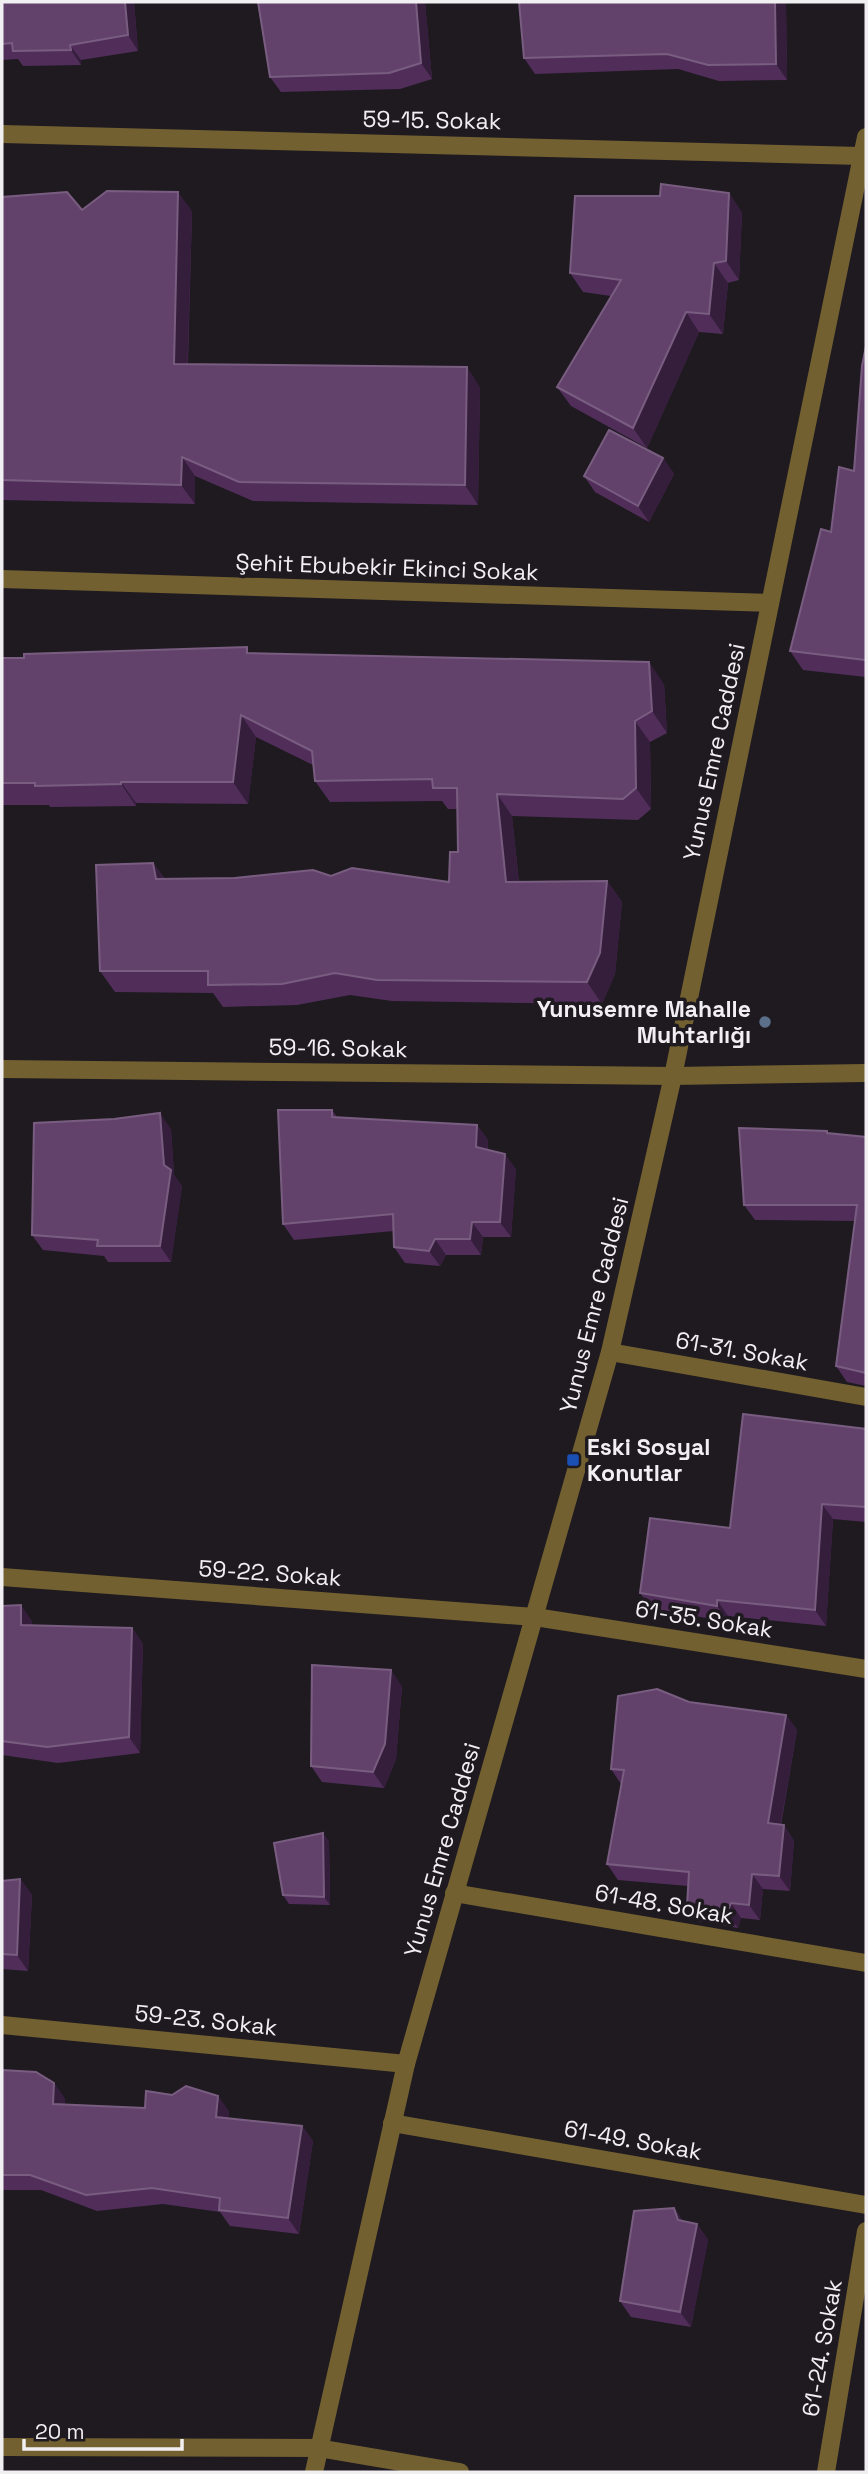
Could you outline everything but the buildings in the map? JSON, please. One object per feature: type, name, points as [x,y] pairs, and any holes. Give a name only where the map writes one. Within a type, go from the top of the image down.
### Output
[{"type":"street","name":"59-15. Sokak","points":[[2,134],[862,156]]},
{"type":"street","name":"Yunus Emre Caddesi","points":[[314,2472],[405,2064],[610,1352],[673,1076],[866,137]]},
{"type":"street","name":"Şehit Ebubekir Ekinci Sokak","points":[[2,579],[770,603]]},
{"type":"street","name":"59-16. Sokak","points":[[2,1069],[673,1076],[866,1073]]},
{"type":"street","name":"61-31. Sokak","points":[[610,1352],[866,1397]]},
{"type":"street","name":"59-22. Sokak","points":[[2,1577],[535,1617]]},
{"type":"street","name":"61-35. Sokak","points":[[535,1617],[866,1669]]},
{"type":"street","name":"61-48. Sokak","points":[[454,1894],[866,1963]]},
{"type":"street","name":"59-23. Sokak","points":[[2,2025],[405,2064]]},
{"type":"street","name":"61-49. Sokak","points":[[392,2123],[866,2205]]},
{"type":"street","name":"61-24. Sokak","points":[[826,2472],[866,2231]]},
{"type":"street","points":[[2,2447],[318,2448],[460,2472]]},
{"type":"place","name":"Yunusemre Mahalle Muhtarlığı","points":[[765,1022]]},
{"type":"place","name":"Eski Sosyal Konutlar","points":[[573,1460]]}]
